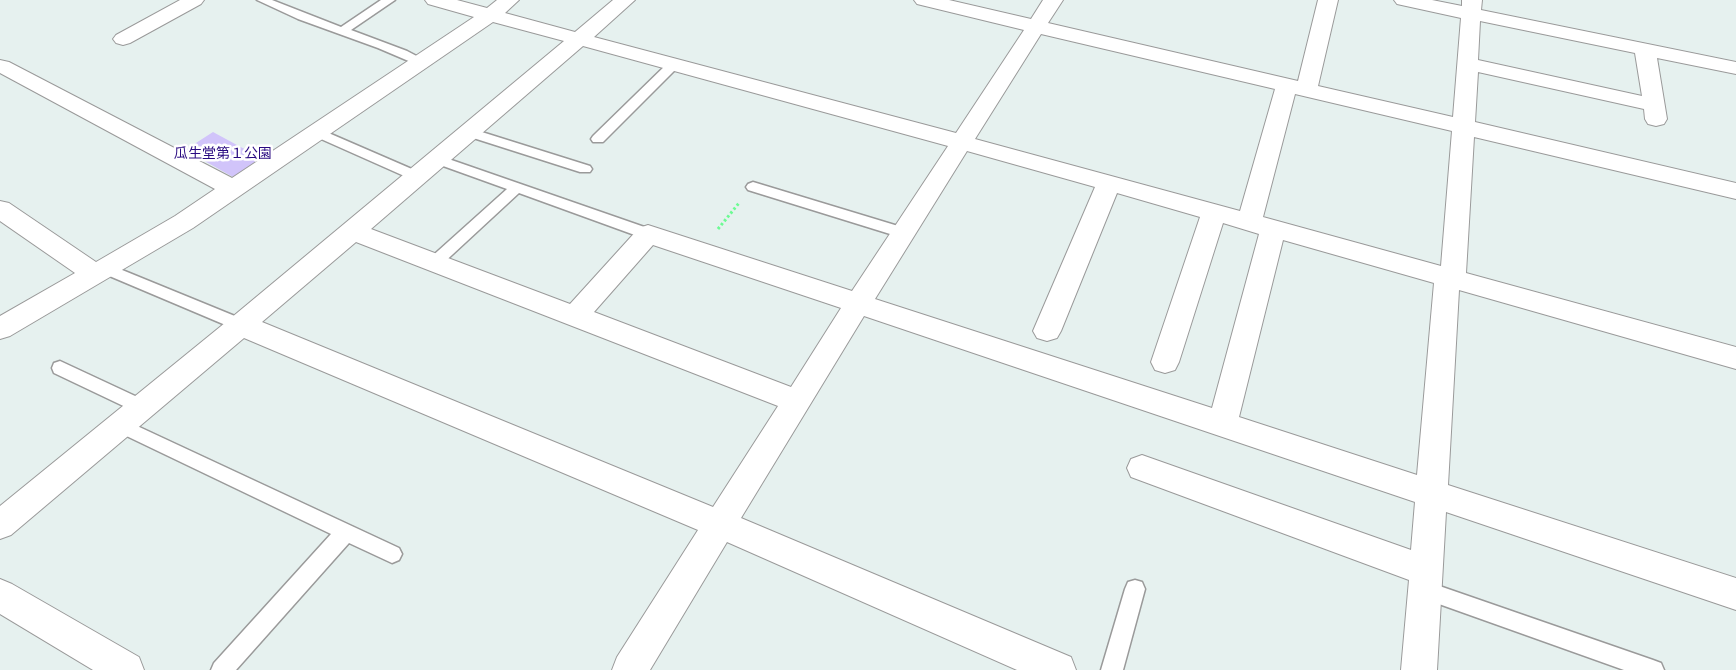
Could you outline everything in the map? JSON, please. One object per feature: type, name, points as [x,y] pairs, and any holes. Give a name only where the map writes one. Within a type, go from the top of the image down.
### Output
[{"type":"street","points":[[123,39],[194,0]]},
{"type":"street","points":[[436,0],[1109,183],[1736,358]]},
{"type":"street","points":[[0,329],[184,222],[422,62],[509,0]]},
{"type":"street","points":[[0,524],[241,325],[625,0]]},
{"type":"street","points":[[924,0],[1736,191]]},
{"type":"street","points":[[630,670],[719,524],[960,142],[1053,0]]},
{"type":"street","points":[[1222,424],[1261,226],[1296,88],[1328,0]]},
{"type":"street","points":[[1404,0],[1472,7],[1645,50],[1736,68]]},
{"type":"street","points":[[1419,670],[1432,492],[1464,127],[1472,7]]},
{"type":"street","points":[[1468,64],[1655,112],[1645,50]]},
{"type":"street","points":[[0,67],[2,66],[233,189]]},
{"type":"street","points":[[1046,331],[1109,183]]},
{"type":"street","points":[[0,210],[100,271]]},
{"type":"street","points":[[1165,362],[1214,213]]},
{"type":"street","points":[[352,231],[797,401]]},
{"type":"street","points":[[574,317],[648,234],[1736,594]]},
{"type":"street","points":[[241,325],[719,524],[1051,669]]},
{"type":"street","points":[[1142,468],[1425,580]]},
{"type":"street","points":[[0,595],[126,670]]},
{"type":"lane","points":[[263,0],[284,10],[393,48],[422,62]]},
{"type":"lane","points":[[342,31],[389,0]]},
{"type":"lane","points":[[598,139],[674,64]]},
{"type":"lane","points":[[317,132],[416,176]]},
{"type":"lane","points":[[469,132],[585,169]]},
{"type":"lane","points":[[437,159],[648,234]]},
{"type":"lane","points":[[434,263],[517,187]]},
{"type":"lane","points":[[753,187],[903,233]]},
{"type":"lane","points":[[100,271],[241,325]]},
{"type":"lane","points":[[60,368],[131,416],[346,532],[392,554]]},
{"type":"lane","points":[[222,670],[346,532]]},
{"type":"lane","points":[[1425,580],[1653,670]]},
{"type":"lane","points":[[1112,670],[1135,588]]},
{"type":"path","points":[[700,251],[753,187]]},
{"type":"green space","name":"瓜生堂第１公園","points":[[213,132],[261,158],[233,177],[185,150]]}]
